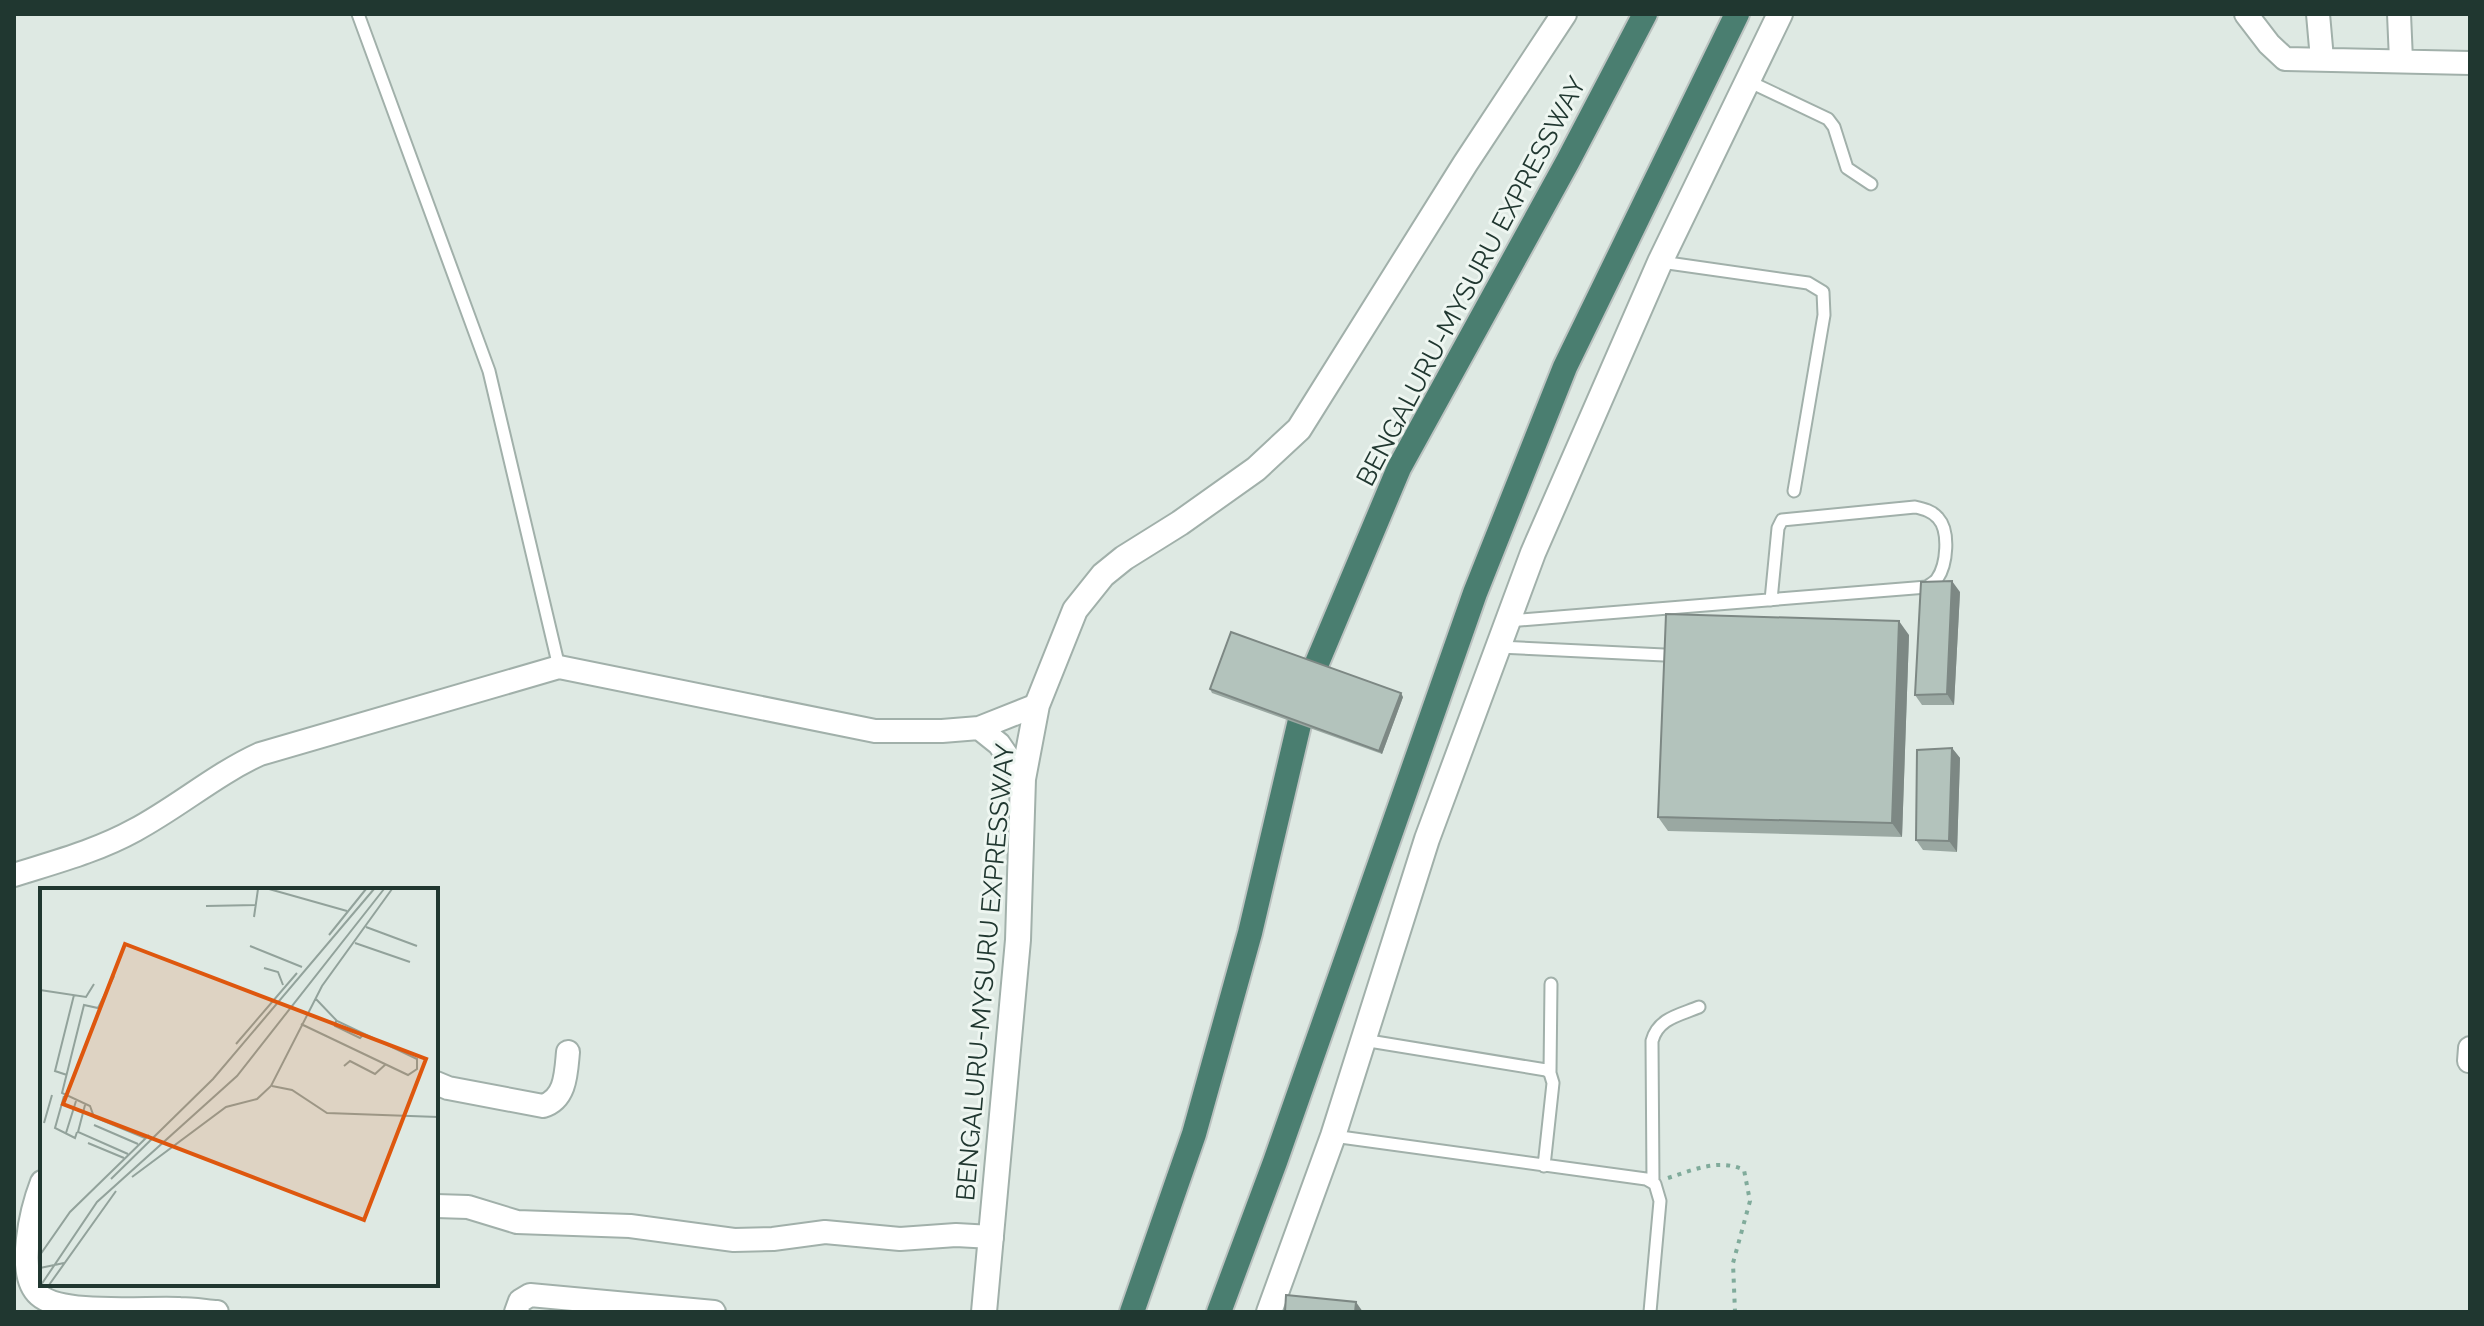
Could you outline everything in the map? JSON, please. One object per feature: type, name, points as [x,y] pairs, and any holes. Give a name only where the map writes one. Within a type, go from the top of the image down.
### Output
[{"type":"highway","name":"BENGALURU-MYSURU EXPRESSWAY","points":[[1132,1312],[1194,1134],[1250,933],[1309,682],[1399,468],[1645,14]]},
{"type":"highway","points":[[1219,1312],[1275,1162],[1475,593],[1565,367],[1737,14]]},
{"type":"street","name":"BENGALURU-MYSURU EXPRESSWAY","points":[[984,1312],[1018,940],[1023,779],[1037,705],[1075,610],[1103,575],[1124,558],[1256,469],[1299,429],[1465,164],[1564,14]]},
{"type":"street","points":[[1269,1312],[1333,1136],[1427,839],[1533,553],[1660,262],[1780,14]]},
{"type":"street","points":[[2246,14],[2285,59],[2470,63]]},
{"type":"street","points":[[2318,14],[2322,59]]},
{"type":"street","points":[[2399,14],[2401,60]]},
{"type":"street","points":[[14,875],[109,843],[260,754],[559,667],[875,731],[979,728],[1037,705]]},
{"type":"street","points":[[979,728],[999,744],[1023,779]]},
{"type":"street","points":[[438,1084],[543,1106],[551,1104],[558,1097],[565,1081],[568,1052]]},
{"type":"street","points":[[40,1188],[27,1257],[29,1276],[36,1293],[45,1300],[64,1306],[217,1312]]},
{"type":"street","points":[[438,1206],[468,1207],[517,1222],[630,1226],[734,1240],[773,1239],[825,1232],[900,1239],[956,1235],[992,1237]]},
{"type":"street","points":[[516,1312],[520,1301],[530,1295],[714,1312]]},
{"type":"lane","points":[[358,14],[489,371],[559,667]]},
{"type":"lane","points":[[1747,80],[1828,119],[1834,127],[1847,168],[1871,184]]},
{"type":"lane","points":[[1660,262],[1808,283],[1823,292],[1824,315],[1794,491]]},
{"type":"lane","points":[[1507,621],[1771,600],[1927,587],[1936,580],[1943,565],[1946,534],[1940,519],[1930,511],[1907,507],[1782,520],[1778,528],[1771,600]]},
{"type":"lane","points":[[1498,647],[1664,655]]},
{"type":"lane","points":[[1544,1166],[1553,1083],[1550,1073],[1551,984]]},
{"type":"lane","points":[[1650,1312],[1660,1201],[1653,1183],[1652,1041],[1655,1030],[1663,1022],[1699,1007]]},
{"type":"lane","points":[[1363,1040],[1550,1073]]},
{"type":"lane","points":[[1333,1136],[1646,1179],[1653,1183]]},
{"type":"path","points":[[1653,1183],[1696,1168],[1729,1163],[1744,1170],[1750,1201],[1733,1263],[1735,1312]]},
{"type":"building","points":[[1952,581],[1947,694],[1915,695],[1921,582]]},
{"type":"building","points":[[1666,614],[1899,621],[1892,823],[1658,817]]},
{"type":"building","points":[[1231,632],[1401,693],[1379,751],[1210,689]]},
{"type":"building","points":[[1952,748],[1949,841],[1916,840],[1917,750]]},
{"type":"building","points":[[1286,1295],[1356,1302],[1355,1312],[1285,1312]]}]
